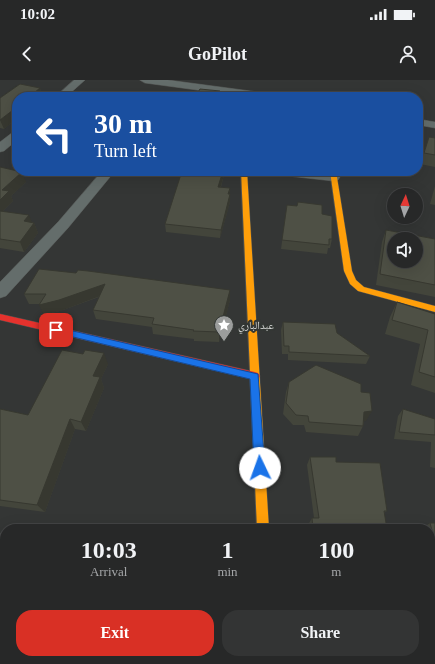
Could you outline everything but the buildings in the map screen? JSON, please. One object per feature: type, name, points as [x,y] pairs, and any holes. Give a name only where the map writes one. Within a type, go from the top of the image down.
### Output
[{"type":"street","points":[[66,92],[80,80]]},
{"type":"street","points":[[145,80],[189,86],[206,84],[247,92]]},
{"type":"street","points":[[183,92],[189,86]]},
{"type":"street","points":[[423,123],[435,125]]},
{"type":"street","points":[[0,292],[63,225],[105,176]]},
{"type":"street","points":[[244,176],[263,524]]},
{"type":"street","points":[[333,176],[348,276],[353,284],[361,289],[435,309]]},
{"type":"street","points":[[0,317],[255,376]]},
{"type":"traffic: slow","points":[[244,176],[263,524]]},
{"type":"traffic: slow","points":[[334,176],[348,271],[353,282],[361,289],[435,309]]},
{"type":"traffic: jam","points":[[0,317],[255,376]]},
{"type":"place","name":"عبدالباري","points":[[224,342]]},
{"type":"route","points":[[56,330],[111,344],[255,376],[260,468]]}]
